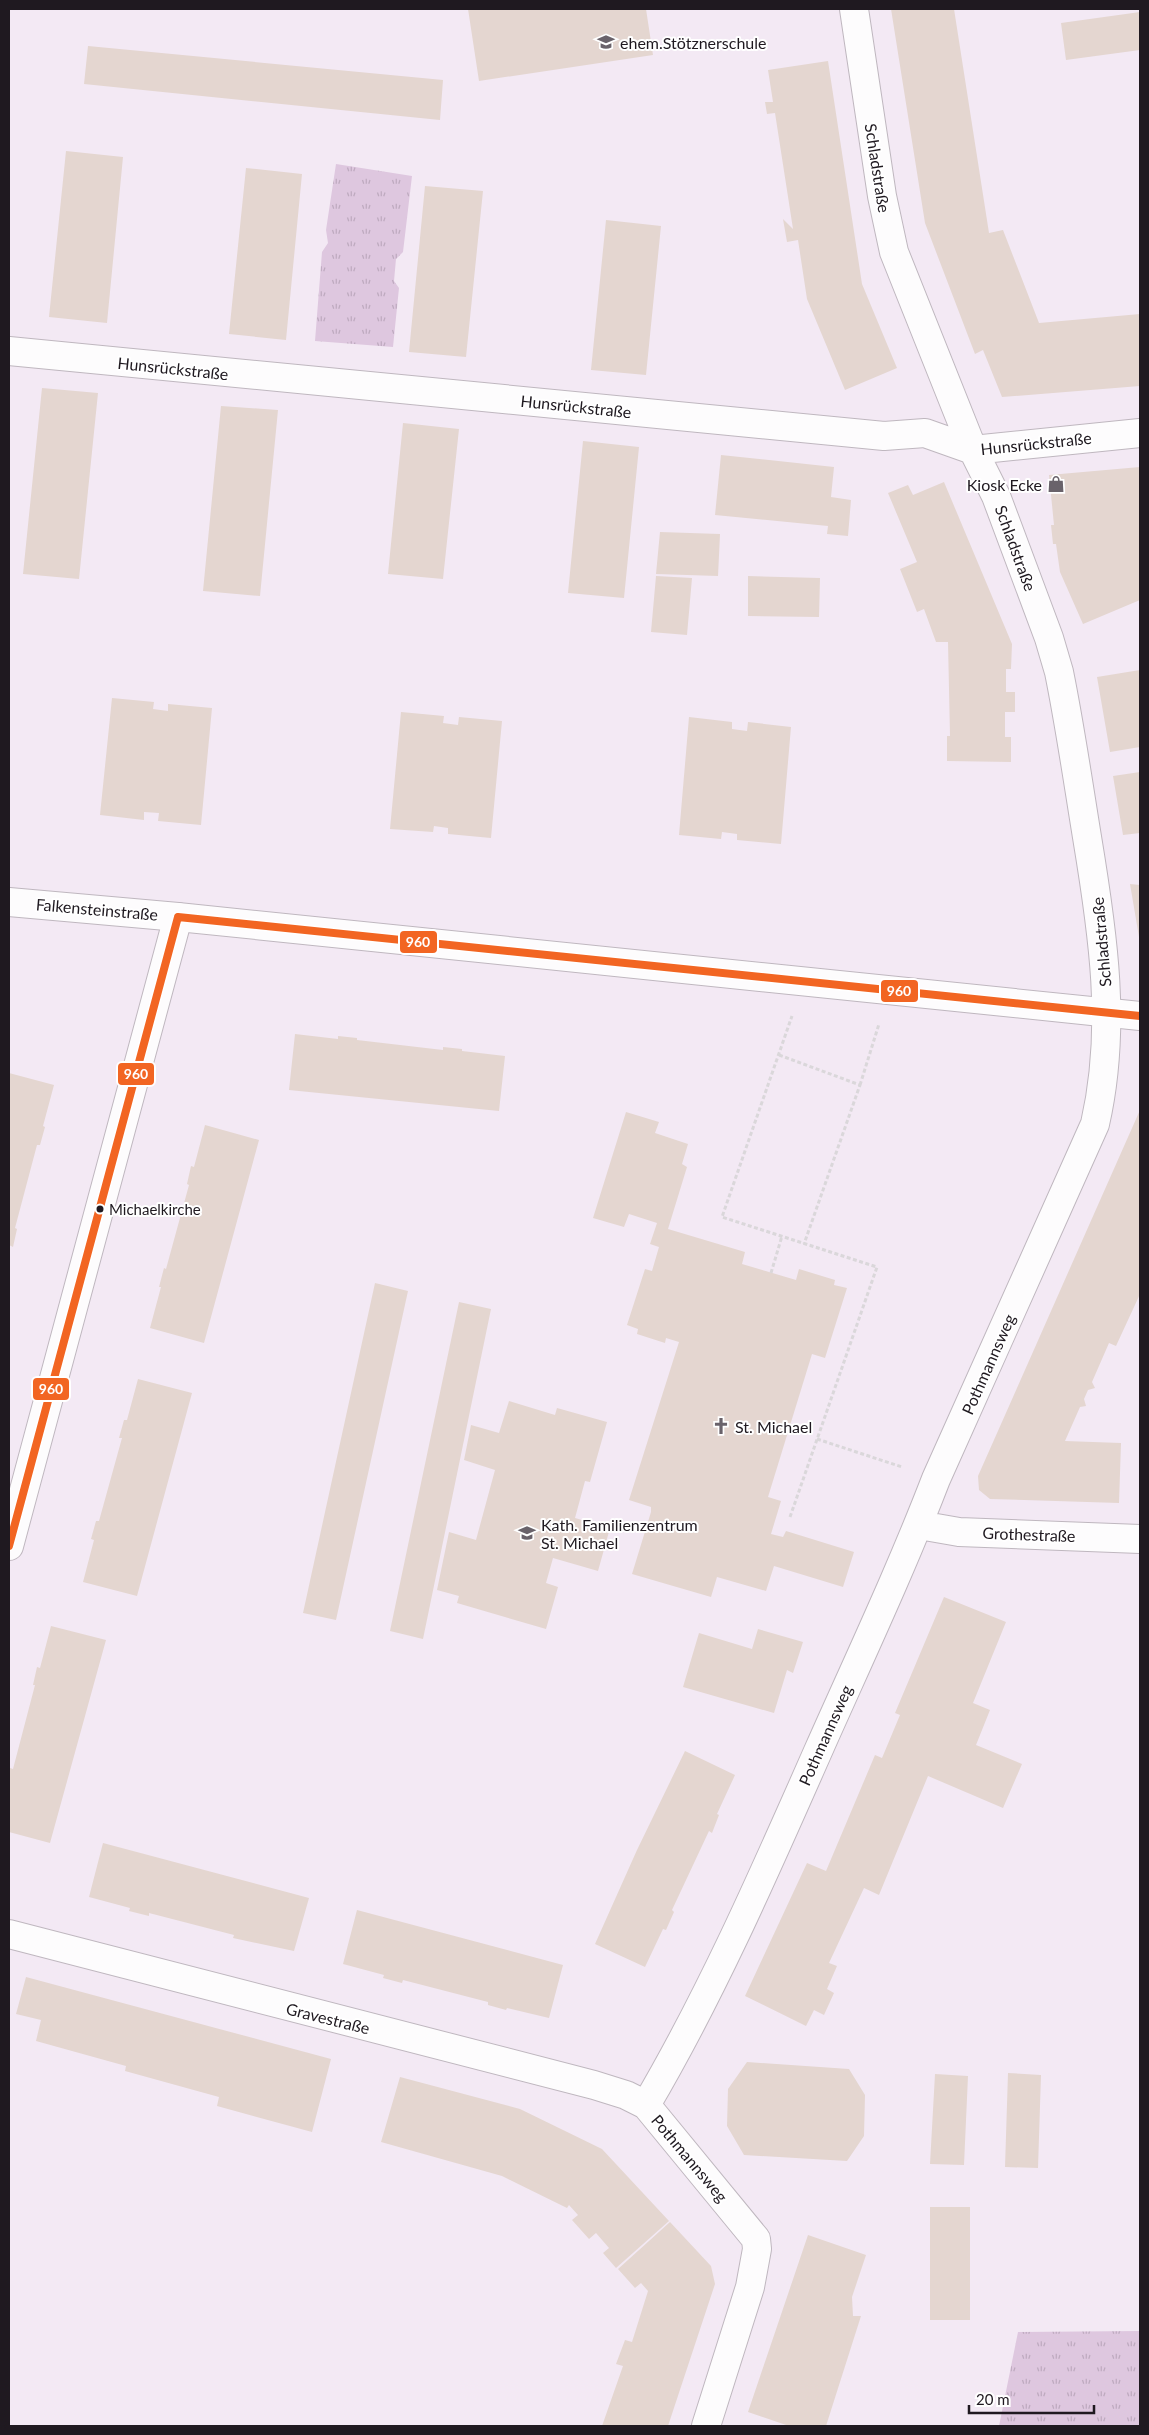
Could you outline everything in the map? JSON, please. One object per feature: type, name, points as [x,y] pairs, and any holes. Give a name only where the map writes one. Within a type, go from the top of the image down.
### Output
[{"type":"street","name":"Schladstraße","points":[[854,9],[882,196],[894,252],[973,450],[996,496],[1049,638],[1059,672],[1101,925],[1106,1013]]},
{"type":"street","name":"Hunsrückstraße","points":[[9,351],[884,436],[925,434],[973,450],[1140,433]]},
{"type":"street","name":"Falkensteinstraße","points":[[9,902],[178,917],[1140,1016]]},
{"type":"street","points":[[9,1546],[178,917]]},
{"type":"street","name":"Pothmannsweg","points":[[706,2426],[750,2287],[757,2249],[756,2239],[646,2105],[690,2023],[751,1901],[918,1524],[936,1479],[1095,1124],[1103,1087],[1106,1013]]},
{"type":"street","name":"Grothestraße","points":[[918,1524],[959,1532],[1140,1539]]},
{"type":"street","name":"Gravestraße","points":[[9,1934],[594,2085],[626,2095],[646,2105]]},
{"type":"path","points":[[804,1244],[860,1085],[890,991]]},
{"type":"path","points":[[790,1517],[876,1267],[722,1217],[779,1056],[860,1085]]},
{"type":"path","points":[[771,1273],[782,1236]]},
{"type":"path","points":[[817,1439],[936,1479]]},
{"type":"green space","points":[[336,164],[412,176],[403,252],[396,259],[394,281],[399,288],[393,347],[315,341],[322,252],[328,243],[326,230]]},
{"type":"green space","points":[[1140,2331],[1140,2426],[999,2426],[1018,2332]]},
{"type":"building","name":"ehem.Stötznerschule","points":[[468,9],[646,9],[653,55],[479,81]]},
{"type":"building","points":[[891,9],[954,9],[989,233],[1003,230],[1039,323],[1140,314],[1140,386],[1002,397],[983,350],[975,354],[925,223]]},
{"type":"building","points":[[1140,12],[1140,50],[1066,60],[1061,23]]},
{"type":"building","points":[[88,46],[443,80],[440,120],[84,84]]},
{"type":"building","points":[[828,61],[862,284],[897,368],[845,390],[807,299],[798,240],[787,242],[783,219],[793,229],[775,113],[767,114],[765,102],[773,102],[768,70]]},
{"type":"building","points":[[66,151],[123,157],[107,323],[49,317]]},
{"type":"building","points":[[246,168],[302,174],[286,340],[229,334]]},
{"type":"building","points":[[425,186],[483,191],[466,357],[409,352]]},
{"type":"building","points":[[606,220],[661,226],[646,375],[591,370]]},
{"type":"building","points":[[42,388],[98,393],[79,579],[23,574]]},
{"type":"building","points":[[221,406],[278,410],[260,596],[203,591]]},
{"type":"building","points":[[403,423],[459,429],[443,579],[388,574]]},
{"type":"building","points":[[583,441],[639,447],[624,598],[568,593]]},
{"type":"building","points":[[721,455],[834,467],[831,497],[851,500],[848,536],[827,534],[828,526],[715,515]]},
{"type":"building","points":[[1140,467],[1140,600],[1083,624],[1060,572],[1056,544],[1053,544],[1051,525],[1054,525],[1049,475]]},
{"type":"building","points":[[944,482],[1012,644],[1011,669],[1006,669],[1006,692],[1015,692],[1015,712],[1005,712],[1005,737],[1011,737],[1011,762],[947,761],[947,736],[950,736],[948,642],[936,642],[924,609],[917,612],[900,569],[917,562],[888,493],[908,485],[913,495]]},
{"type":"building","points":[[660,532],[720,534],[718,576],[656,574]]},
{"type":"building","points":[[656,576],[692,578],[687,635],[651,632]]},
{"type":"building","points":[[748,576],[820,578],[819,617],[748,616]]},
{"type":"building","points":[[1140,670],[1140,747],[1110,752],[1097,677]]},
{"type":"building","points":[[112,698],[154,702],[153,709],[168,711],[168,704],[212,708],[201,825],[158,821],[159,813],[144,812],[144,820],[100,815]]},
{"type":"building","points":[[401,712],[444,716],[443,723],[458,725],[459,717],[502,721],[491,838],[448,834],[448,828],[434,826],[433,832],[390,829]]},
{"type":"building","points":[[689,717],[732,722],[732,729],[747,731],[748,722],[791,727],[781,844],[737,840],[737,834],[722,832],[721,839],[679,835]]},
{"type":"building","points":[[1140,772],[1140,833],[1123,835],[1113,776]]},
{"type":"building","points":[[1130,884],[1140,885],[1140,937],[1139,937]]},
{"type":"building","points":[[295,1034],[338,1039],[338,1036],[357,1038],[357,1040],[443,1050],[443,1047],[505,1056],[499,1111],[289,1090]]},
{"type":"building","points":[[9,1073],[54,1085],[43,1126],[45,1127],[40,1145],[37,1145],[15,1228],[17,1229],[13,1247],[9,1245]]},
{"type":"building","points":[[1140,1110],[1140,1294],[1116,1346],[1109,1343],[1092,1382],[1095,1388],[1088,1390],[1084,1399],[1086,1406],[1080,1407],[1065,1441],[1121,1443],[1119,1503],[990,1499],[979,1490],[978,1476]]},
{"type":"building","points":[[626,1112],[659,1122],[655,1133],[688,1144],[682,1164],[687,1167],[668,1229],[745,1252],[742,1264],[796,1280],[799,1269],[835,1280],[834,1285],[847,1288],[825,1358],[812,1354],[768,1497],[781,1501],[771,1534],[783,1537],[786,1531],[854,1552],[843,1587],[774,1566],[766,1591],[717,1577],[711,1597],[632,1574],[651,1507],[629,1500],[679,1342],[666,1338],[665,1343],[637,1334],[638,1329],[627,1325],[645,1269],[652,1271],[659,1247],[650,1244],[657,1223],[629,1214],[624,1227],[593,1218]]},
{"type":"building","points":[[205,1125],[259,1140],[204,1343],[150,1328],[164,1268],[166,1269],[189,1185],[187,1184],[191,1166],[194,1167]]},
{"type":"building","points":[[375,1283],[408,1291],[336,1620],[303,1613]]},
{"type":"building","points":[[459,1302],[491,1309],[423,1639],[390,1631]]},
{"type":"building","points":[[138,1379],[192,1393],[137,1596],[83,1582],[94,1540],[91,1539],[96,1521],[99,1521],[122,1438],[119,1438],[124,1420],[127,1420]]},
{"type":"building","points":[[509,1401],[555,1415],[557,1408],[607,1422],[590,1482],[585,1481],[575,1518],[610,1528],[598,1571],[553,1558],[546,1583],[558,1587],[546,1629],[457,1603],[459,1596],[437,1590],[449,1532],[476,1540],[495,1470],[464,1460],[471,1425],[499,1433]]},
{"type":"building","points":[[944,1597],[1006,1622],[973,1703],[990,1710],[976,1745],[1022,1764],[1003,1808],[928,1776],[879,1895],[864,1888],[829,1963],[837,1966],[827,1989],[834,1993],[824,2015],[814,2010],[806,2026],[745,1996],[807,1863],[826,1871],[875,1755],[882,1758],[900,1715],[895,1713]]},
{"type":"building","points":[[51,1626],[106,1640],[50,1843],[9,1832],[9,1773],[10,1768],[13,1769],[35,1685],[33,1685],[37,1667],[40,1668]]},
{"type":"building","points":[[758,1629],[803,1642],[793,1673],[787,1670],[774,1713],[683,1687],[699,1633],[752,1649]]},
{"type":"building","points":[[685,1751],[735,1775],[717,1814],[719,1815],[712,1833],[709,1831],[672,1910],[674,1912],[666,1930],[663,1929],[645,1967],[595,1944],[637,1850]]},
{"type":"building","points":[[103,1843],[309,1898],[294,1951],[233,1938],[234,1935],[149,1913],[149,1916],[129,1911],[130,1908],[89,1897]]},
{"type":"building","points":[[357,1910],[563,1965],[549,2018],[507,2008],[506,2010],[488,2005],[488,2002],[403,1980],[402,1983],[383,1978],[384,1975],[343,1964]]},
{"type":"building","points":[[26,1977],[331,2059],[312,2132],[217,2106],[219,2097],[125,2071],[126,2066],[36,2041],[41,2020],[16,2014]]},
{"type":"building","points":[[747,2062],[849,2069],[865,2095],[864,2136],[847,2161],[744,2155],[727,2126],[728,2089]]},
{"type":"building","points":[[1008,2073],[1041,2075],[1038,2168],[1005,2167]]},
{"type":"building","points":[[935,2074],[968,2076],[964,2165],[930,2164]]},
{"type":"building","points":[[400,2077],[520,2109],[602,2149],[669,2221],[616,2268],[603,2253],[609,2248],[596,2233],[589,2239],[572,2220],[578,2215],[569,2205],[567,2208],[502,2176],[381,2142]]},
{"type":"building","points":[[930,2207],[970,2207],[970,2320],[930,2320]]},
{"type":"building","points":[[670,2222],[711,2266],[715,2284],[668,2426],[602,2426],[623,2366],[616,2364],[625,2340],[632,2342],[648,2291],[641,2283],[635,2288],[618,2269]]},
{"type":"building","points":[[808,2235],[866,2255],[852,2297],[853,2316],[861,2316],[826,2426],[789,2426],[748,2412]]},
{"type":"transit line","name":"960","points":[[178,917],[1140,1016]]},
{"type":"transit line","name":"960","points":[[9,1546],[178,917]]},
{"type":"place","name":"ehem.Stötznerschule","points":[[606,42]]},
{"type":"place","name":"Kiosk Ecke","points":[[1056,484]]},
{"type":"place","name":"Michaelkirche","points":[[100,1209]]},
{"type":"place","name":"St. Michael","points":[[721,1426]]},
{"type":"place","name":"Kath. Familienzentrum St. Michael","points":[[527,1533]]}]
